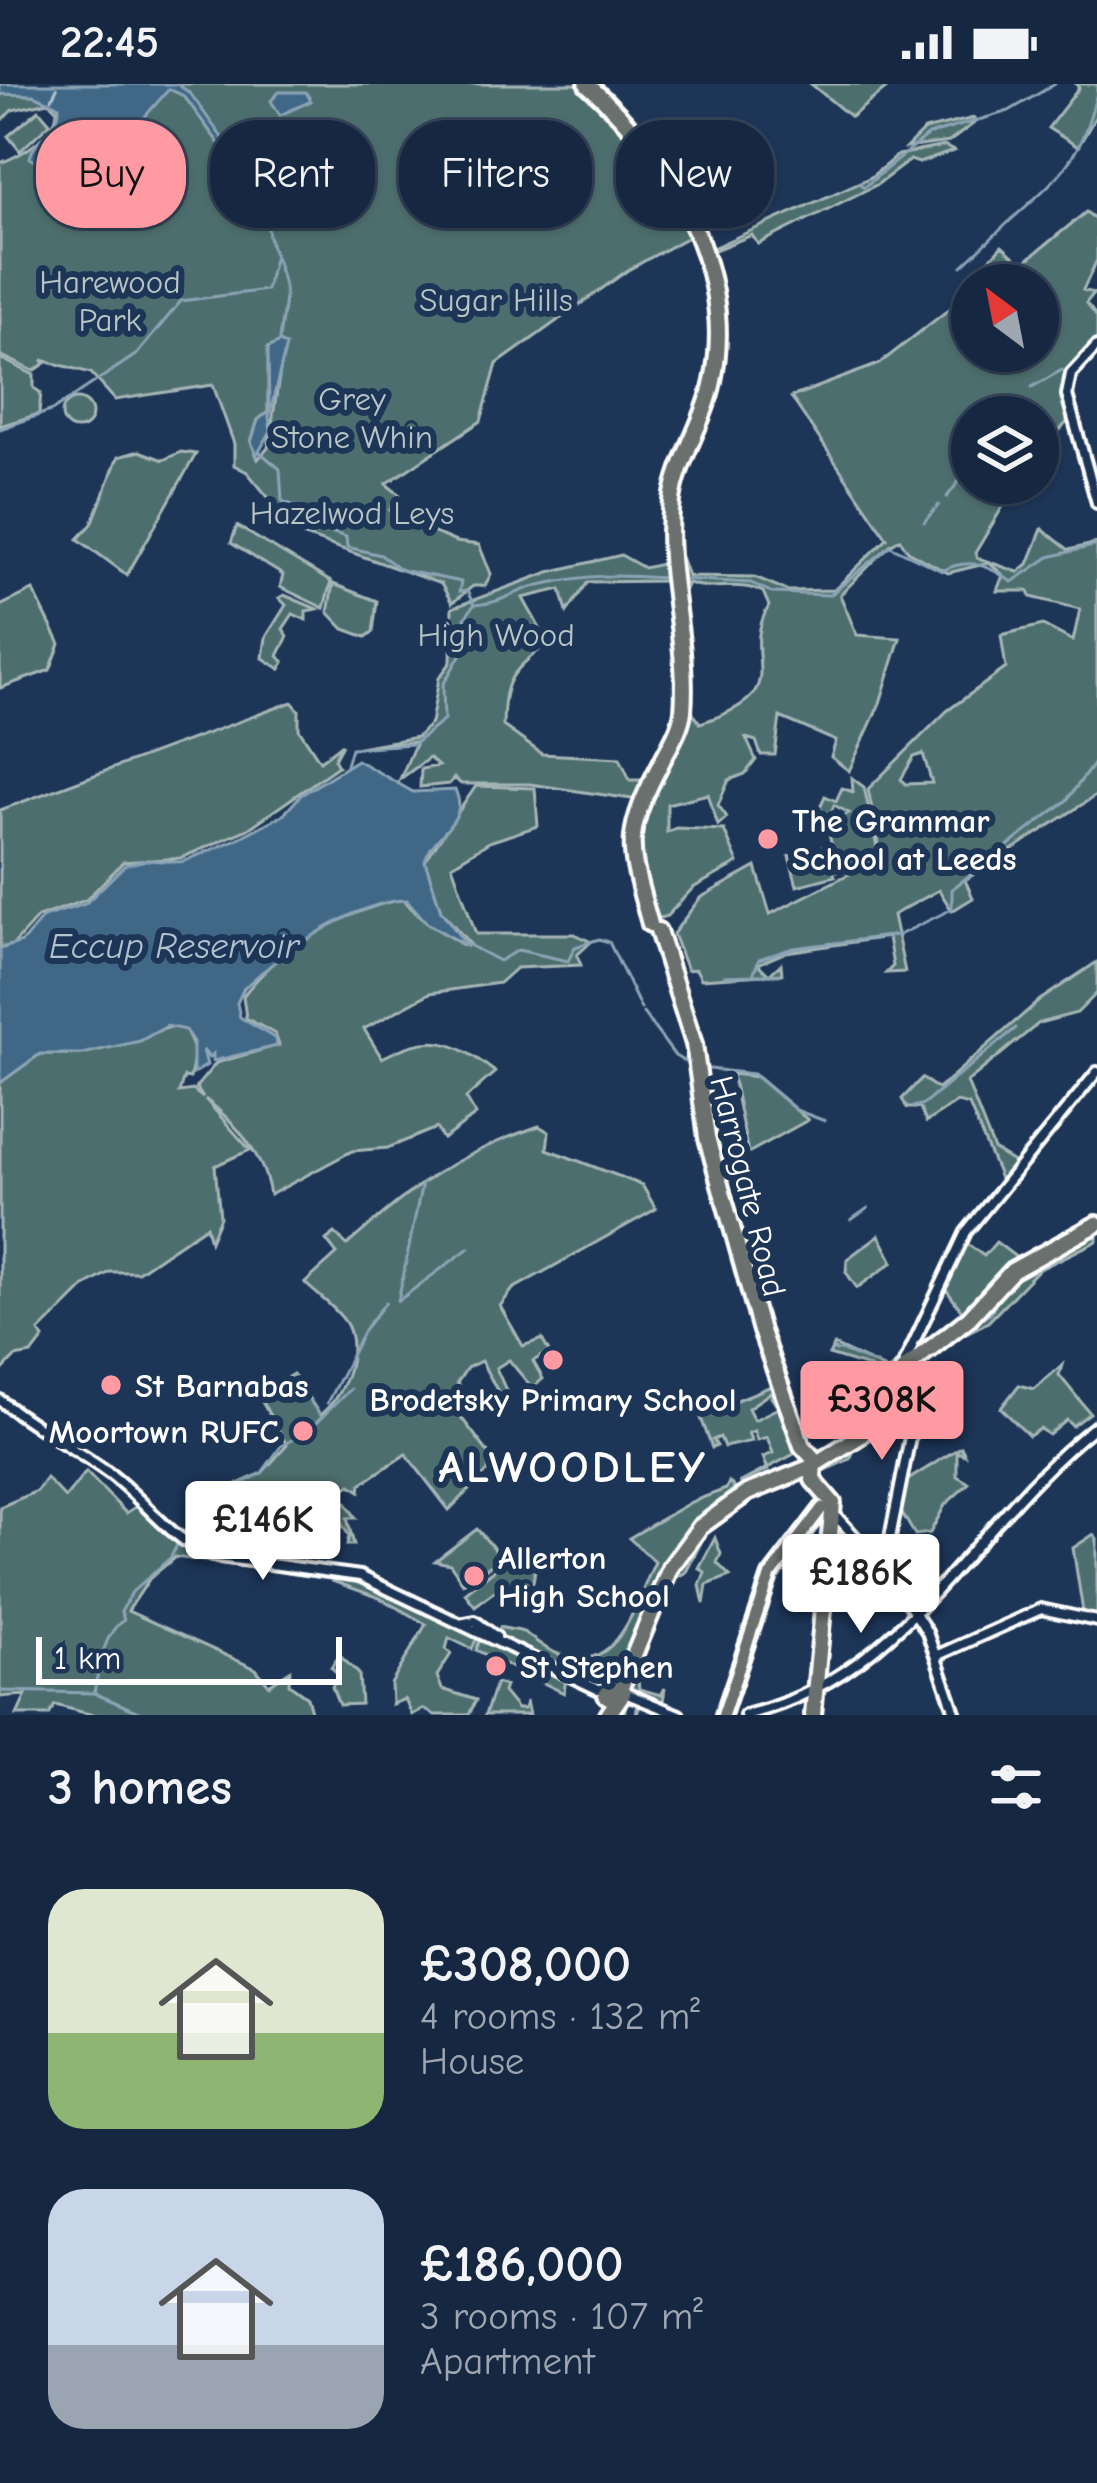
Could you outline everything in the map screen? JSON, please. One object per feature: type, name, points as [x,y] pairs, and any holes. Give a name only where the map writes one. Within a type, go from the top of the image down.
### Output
[{"type":"highway","name":"Harrogate Road","points":[[587,84],[626,122],[694,220],[716,336],[712,388],[672,500],[682,716],[641,802],[630,841],[632,870],[690,1040],[704,1123],[725,1201]]},
{"type":"highway","name":"Harrogate Road","points":[[690,1040],[695,1109],[772,1365],[804,1461],[828,1510]]},
{"type":"highway","points":[[614,1698],[670,1568],[694,1534],[739,1497],[865,1426],[911,1360],[967,1320],[1022,1262],[1097,1224]]},
{"type":"highway","points":[[812,1699],[828,1510]]},
{"type":"main road","points":[[723,1715],[770,1576],[828,1510]]},
{"type":"street","points":[[1097,346],[1071,374],[1067,395],[1097,503]]},
{"type":"street","points":[[880,1563],[887,1553],[910,1437],[911,1360],[966,1232],[1097,1072]]},
{"type":"street","points":[[0,1400],[108,1473],[170,1533],[194,1548],[212,1556],[360,1576],[533,1654],[614,1698],[679,1715]]},
{"type":"street","points":[[745,1715],[812,1699],[918,1615],[1028,1484],[1097,1425]]},
{"type":"street","points":[[828,1510],[880,1563],[918,1615],[938,1655],[956,1715]]},
{"type":"street","points":[[938,1655],[1041,1609],[1097,1621]]},
{"type":"green space","points":[[177,84],[583,84],[619,120],[616,228],[694,228],[697,232],[628,270],[497,364],[481,421],[386,484],[400,495],[390,510],[397,517],[456,542],[479,545],[491,574],[485,586],[473,586],[452,603],[441,584],[299,534],[247,472],[234,465],[234,444],[213,385],[115,400],[91,373],[42,360],[46,363],[34,371],[0,355],[0,163],[36,142],[36,228],[186,228],[186,120],[136,120],[169,89],[184,96],[210,127],[210,228],[375,228],[375,120],[210,120],[210,126]],"holes":[[[268,348],[283,352],[268,448],[258,459],[251,442],[258,420],[268,412]]]},
{"type":"green space","points":[[811,84],[886,84],[888,87],[851,117]]},
{"type":"green space","points":[[1076,84],[1097,84],[1097,114],[1078,147],[1048,128],[1079,88]]},
{"type":"green space","points":[[0,94],[34,95],[59,106],[56,120],[57,110],[49,102],[12,110],[0,123]]},
{"type":"green space","points":[[39,110],[47,120],[36,120],[36,136],[20,151],[8,136]]},
{"type":"green space","points":[[977,121],[949,142],[906,148],[924,130]]},
{"type":"green space","points":[[944,146],[954,151],[919,163],[910,160],[878,184],[758,244],[752,235],[707,253],[694,228],[705,228],[710,249],[757,228],[774,228],[774,220],[871,177],[898,155]]},
{"type":"green space","points":[[1086,212],[1097,220],[1097,260],[1083,290],[1094,293],[1086,303],[1097,317],[1097,344],[1069,368],[1068,421],[1059,431],[1059,396],[951,396],[951,504],[1004,504],[975,553],[1018,572],[1028,564],[1042,529],[1069,550],[1097,543],[1097,795],[965,880],[973,898],[952,911],[939,890],[893,915],[905,972],[886,973],[893,966],[888,937],[786,952],[758,964],[769,975],[701,979],[696,969],[687,970],[673,934],[700,898],[756,867],[770,914],[855,871],[838,871],[827,825],[849,813],[834,805],[830,814],[819,809],[825,796],[836,801],[842,788],[853,792],[852,778],[864,787],[878,852],[872,860],[882,860],[868,789],[947,711],[1006,668],[1001,635],[1043,625],[1073,641],[1080,609],[1031,597],[1029,591],[997,591],[1003,575],[989,563],[948,573],[908,551],[900,539],[890,545],[840,595],[857,635],[900,638],[880,703],[849,771],[831,757],[836,741],[780,717],[775,755],[761,755],[756,741],[746,738],[756,760],[745,774],[729,780],[718,805],[727,817],[718,825],[708,794],[667,804],[667,832],[676,828],[724,830],[738,863],[693,888],[667,916],[657,919],[632,840],[687,704],[700,723],[731,711],[758,686],[758,643],[769,606],[763,592],[754,589],[688,583],[679,602],[676,543],[688,576],[755,577],[788,591],[834,590],[887,538],[791,397],[879,364],[951,308],[951,372],[1059,372],[1059,264],[1022,264]],"holes":[[[923,754],[932,783],[905,784],[901,779],[914,757]]]},
{"type":"green space","points":[[1002,246],[1022,264],[985,264]]},
{"type":"green space","points":[[0,358],[34,375],[34,388],[41,393],[39,414],[0,426]]},
{"type":"green space","points":[[77,399],[88,403],[92,414],[88,425],[77,429],[66,425],[62,414],[66,403]]},
{"type":"green space","points":[[139,451],[163,460],[181,452],[196,454],[127,575],[78,539],[92,524],[118,457]]},
{"type":"green space","points":[[237,526],[331,582],[324,608],[280,587],[283,575],[231,543]]},
{"type":"green space","name":"High Wood","points":[[621,555],[644,568],[666,563],[667,581],[588,582],[567,612],[561,589],[523,598],[548,643],[512,677],[503,726],[542,754],[620,758],[630,780],[649,780],[639,800],[530,784],[461,784],[454,778],[449,784],[420,787],[421,769],[438,766],[429,758],[400,779],[416,742],[359,747],[417,737],[431,723],[439,678],[451,662],[452,608],[549,572]]},
{"type":"green space","points":[[333,584],[377,601],[373,632],[366,637],[344,629],[328,612]]},
{"type":"green space","points":[[33,590],[60,644],[50,670],[0,688],[0,606]]},
{"type":"green space","points":[[284,595],[317,609],[306,611],[306,620],[293,614],[283,629],[288,636],[278,656],[284,662],[280,669],[263,658],[266,637],[286,605],[279,598]]},
{"type":"green space","points":[[292,702],[299,710],[299,729],[320,761],[342,744],[334,759],[338,766],[248,829],[181,858],[123,862],[86,900],[38,917],[13,945],[0,948],[0,810]]},
{"type":"green space","points":[[476,786],[535,788],[538,826],[489,842],[452,865],[476,934],[574,934],[591,942],[577,955],[581,965],[516,968],[499,983],[430,993],[364,1029],[382,1058],[414,1045],[440,1043],[466,1052],[495,1072],[466,1098],[476,1115],[443,1139],[436,1128],[388,1148],[352,1151],[270,1195],[262,1166],[247,1141],[205,1099],[250,1150],[215,1166],[220,1217],[210,1241],[206,1226],[138,1272],[110,1272],[85,1286],[39,1332],[44,1338],[32,1354],[15,1357],[0,1373],[0,1083],[40,1054],[82,1054],[174,1026],[186,1030],[195,1052],[190,1078],[184,1077],[179,1092],[193,1090],[203,1098],[196,1087],[216,1063],[279,1045],[275,1034],[246,1018],[243,996],[274,963],[314,935],[357,913],[402,899],[427,923],[463,945],[469,943],[441,911],[425,861]]},
{"type":"green space","points":[[826,846],[835,876],[797,886],[789,856]]},
{"type":"green space","points":[[1097,962],[1097,993],[1077,1013],[1039,1023],[967,1082],[994,1150],[1017,1164],[995,1190],[992,1190],[1001,1181],[969,1105],[957,1102],[926,1122],[920,1108],[907,1108],[902,1099],[922,1078],[938,1089],[1040,1000]]},
{"type":"green space","points":[[732,1074],[757,1077],[808,1120],[748,1153]]},
{"type":"green space","points":[[539,1126],[549,1132],[547,1149],[642,1185],[656,1209],[513,1289],[500,1306],[523,1346],[542,1339],[549,1352],[533,1361],[543,1379],[532,1388],[509,1360],[496,1368],[509,1397],[502,1399],[481,1361],[467,1368],[457,1383],[463,1391],[457,1412],[490,1455],[488,1471],[449,1510],[406,1454],[361,1484],[360,1491],[351,1485],[339,1492],[356,1518],[347,1518],[354,1545],[347,1545],[349,1536],[325,1496],[290,1512],[270,1509],[263,1521],[228,1494],[180,1538],[215,1494],[262,1473],[287,1445],[258,1395],[293,1374],[320,1415],[342,1386],[351,1336],[333,1308],[305,1283],[337,1254],[326,1240],[335,1233],[347,1245],[436,1174]]},
{"type":"green space","points":[[1087,1222],[1044,1248],[967,1318],[942,1284],[963,1241],[984,1256],[996,1242],[1017,1258]]},
{"type":"green space","points":[[1097,1227],[1097,1241],[1038,1270],[988,1322],[941,1346],[1002,1284]]},
{"type":"green space","points":[[879,1235],[893,1262],[857,1288],[846,1272],[847,1259]]},
{"type":"green space","points":[[834,1345],[888,1370],[905,1358],[873,1408],[879,1377],[869,1367],[829,1355]]},
{"type":"green space","points":[[1062,1365],[1059,1375],[1090,1413],[1073,1426],[1067,1420],[1049,1435],[1040,1429],[1029,1436],[1001,1408],[1019,1385],[1034,1389]]},
{"type":"green space","points":[[905,1377],[909,1419],[873,1431],[850,1459],[819,1473],[823,1460],[853,1445]]},
{"type":"green space","points":[[774,1385],[776,1389],[748,1408],[754,1420],[778,1408],[771,1397],[776,1393],[796,1453],[767,1468],[763,1457],[773,1453],[767,1437],[757,1440],[754,1431],[748,1433],[752,1441],[724,1447],[720,1437],[713,1440],[717,1446],[712,1448],[700,1415]]},
{"type":"green space","points":[[961,1447],[965,1455],[957,1452],[957,1476],[969,1483],[945,1505],[930,1533],[915,1535],[898,1506],[903,1483]]},
{"type":"green space","points":[[86,1472],[126,1513],[140,1504],[172,1538],[212,1556],[332,1570],[330,1579],[175,1557],[150,1578],[128,1611],[256,1669],[269,1685],[290,1671],[289,1684],[307,1697],[312,1715],[93,1715],[55,1705],[49,1715],[17,1715],[26,1695],[0,1697],[0,1507],[37,1491],[46,1478],[65,1498]]},
{"type":"green space","points":[[729,1482],[735,1488],[693,1530],[663,1577],[614,1681],[601,1688],[497,1635],[500,1627],[520,1631],[564,1656],[584,1659],[600,1654],[624,1629],[655,1562],[629,1538],[691,1502],[726,1489]]},
{"type":"green space","points":[[709,1527],[686,1572],[676,1578],[637,1670],[639,1689],[661,1695],[665,1688],[663,1702],[644,1699],[636,1714],[638,1702],[627,1699],[624,1715],[610,1715],[689,1542]]},
{"type":"green space","points":[[477,1529],[502,1558],[523,1554],[535,1570],[533,1582],[518,1586],[519,1593],[511,1599],[500,1587],[475,1606],[465,1593],[501,1564],[499,1560],[463,1583],[450,1564],[435,1561]]},
{"type":"green space","points":[[1094,1534],[1097,1619],[1084,1618],[1073,1548]]},
{"type":"green space","points":[[715,1538],[721,1554],[717,1563],[730,1576],[707,1585],[704,1604],[700,1585],[705,1572],[699,1568]]},
{"type":"green space","points":[[333,1572],[478,1635],[472,1649],[449,1638],[446,1649],[451,1654],[437,1676],[442,1689],[476,1700],[469,1715],[435,1715],[423,1709],[412,1715],[405,1699],[392,1704],[391,1684],[426,1624],[380,1598],[332,1581]]},
{"type":"green space","points":[[481,1637],[566,1677],[564,1693],[476,1650]]},
{"type":"green space","points":[[339,1655],[359,1674],[361,1704],[339,1705],[332,1687],[339,1675],[331,1667]]},
{"type":"green space","points":[[496,1683],[505,1686],[503,1692],[517,1709],[524,1709],[526,1701],[529,1715],[485,1715]]},
{"type":"water","points":[[0,84],[177,84],[190,93],[210,121],[210,131],[184,96],[169,89],[142,120],[56,120],[59,106],[34,95],[0,94]]},
{"type":"water","points":[[279,92],[306,92],[311,101],[280,115],[271,101]]},
{"type":"water","points":[[280,342],[286,346],[269,417],[271,431],[257,455],[251,442],[258,420],[269,411],[268,348]]},
{"type":"water","name":"Eccup Reservoir","points":[[357,760],[413,792],[455,790],[458,811],[425,861],[441,911],[468,947],[427,923],[407,900],[387,902],[320,931],[244,988],[237,1003],[240,1017],[276,1039],[277,1046],[213,1061],[213,1054],[209,1058],[203,1050],[207,1065],[193,1074],[193,1042],[185,1030],[167,1026],[140,1041],[82,1054],[40,1054],[0,1083],[0,949],[22,942],[43,917],[85,904],[125,865],[146,860],[182,862],[235,840],[284,814],[301,795]]},
{"type":"waterway","points":[[860,184],[864,187],[928,135],[1009,111],[1055,84]]},
{"type":"waterway","points":[[1014,217],[1068,163],[1084,134],[1097,93]]},
{"type":"waterway","points":[[964,264],[1013,218]]},
{"type":"waterway","points":[[268,228],[285,294],[279,341]]},
{"type":"waterway","points":[[0,429],[53,410],[137,354],[181,301],[266,290],[275,255]]},
{"type":"waterway","points":[[1032,387],[1062,370]]},
{"type":"waterway","points":[[261,453],[280,469],[282,501],[295,506],[299,522],[346,537],[347,547],[381,555],[401,570],[461,582],[459,592],[467,591],[474,605],[465,618],[474,631],[443,685],[444,720],[414,744],[351,748],[346,765]]},
{"type":"waterway","points":[[947,497],[951,492]]},
{"type":"waterway","points":[[924,522],[939,505]]},
{"type":"waterway","points":[[681,579],[751,583],[773,593],[830,595],[890,546],[942,571],[961,564],[978,565],[1012,582],[1049,557],[1097,545]]},
{"type":"waterway","points":[[475,605],[577,578],[666,578]]},
{"type":"waterway","points":[[899,935],[952,909],[952,889],[1066,801],[1097,759]]},
{"type":"waterway","points":[[724,976],[753,975],[759,959],[794,948],[897,935]]},
{"type":"waterway","points":[[467,944],[499,961],[518,950],[568,961],[575,947],[599,939],[609,942],[641,1009]]},
{"type":"waterway","points":[[753,975],[779,975]]},
{"type":"waterway","points":[[643,1013],[675,1056],[690,1065]]},
{"type":"waterway","points":[[913,1107],[924,1104],[1016,1028]]},
{"type":"waterway","points":[[701,1068],[753,1074],[796,1110],[825,1121]]},
{"type":"waterway","points":[[422,1183],[398,1301],[469,1248]]},
{"type":"waterway","points":[[851,1220],[868,1208]]},
{"type":"waterway","points":[[975,1321],[990,1313],[1001,1294]]},
{"type":"waterway","points":[[327,1403],[364,1330],[386,1302]]},
{"type":"waterway","points":[[845,1352],[876,1364]]},
{"type":"waterway","points":[[293,1376],[319,1414]]},
{"type":"waterway","points":[[181,1537],[213,1498],[261,1474],[281,1446],[308,1431],[350,1389]]},
{"type":"waterway","points":[[94,1693],[106,1643],[124,1620],[121,1612],[132,1592],[171,1557],[178,1543]]},
{"type":"waterway","points":[[0,1691],[94,1693],[145,1715]]},
{"type":"ferry route","points":[[51,100],[59,84]]},
{"type":"place","name":"The Grammar School at Leeds","points":[[768,839]]},
{"type":"place","name":"Brodetsky Primary School","points":[[553,1360]]},
{"type":"place","name":"St Barnabas","points":[[111,1385]]},
{"type":"place","name":"Moortown RUFC","points":[[303,1431]]},
{"type":"place","name":"Allerton High School","points":[[474,1576]]},
{"type":"place","name":"St Stephen","points":[[496,1666]]},
{"type":"district","name":"ALWOODLEY","points":[[573,1466]]},
{"type":"park label","name":"Sugar Hills","points":[[496,299]]},
{"type":"park label","name":"Harewood Park","points":[[110,300]]},
{"type":"park label","name":"Grey Stone Whin","points":[[352,417]]},
{"type":"park label","name":"Hazelwod Leys","points":[[352,512]]}]
